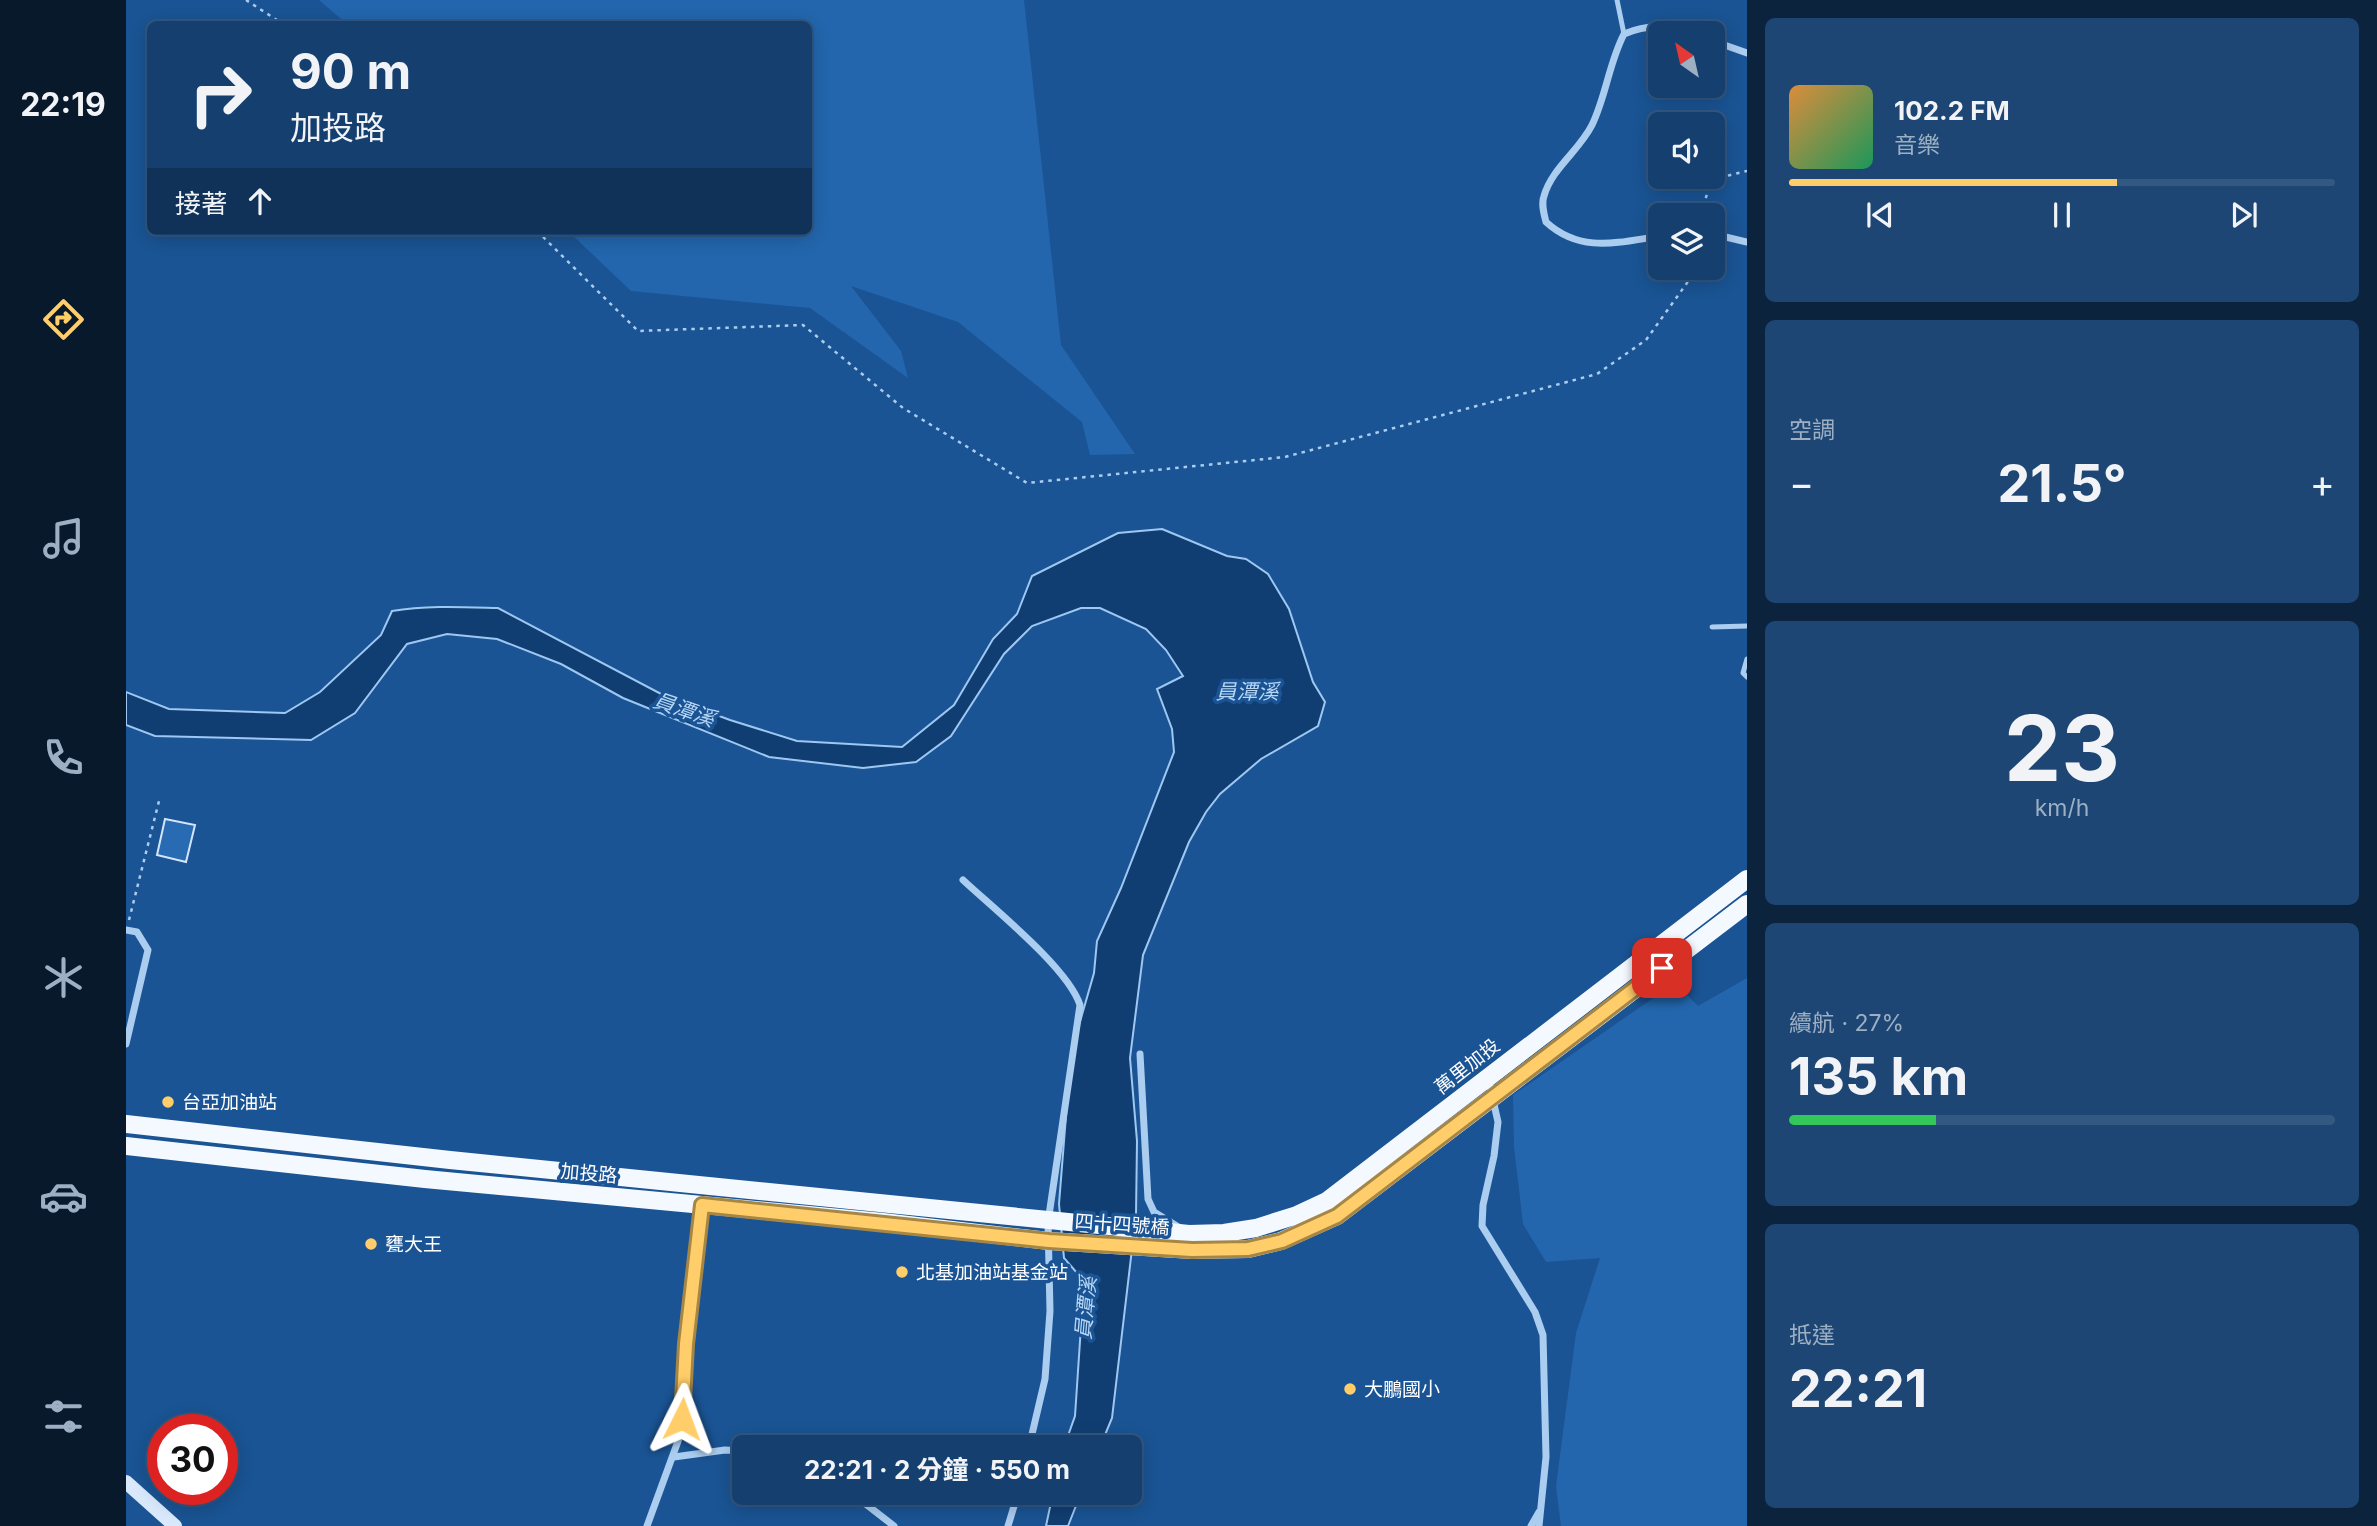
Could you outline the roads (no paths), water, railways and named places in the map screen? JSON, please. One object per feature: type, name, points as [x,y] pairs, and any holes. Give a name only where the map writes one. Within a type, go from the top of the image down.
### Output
[{"type":"main road","name":"萬里加投","points":[[1191,1242],[1256,1228],[1327,1200],[1747,879]]},
{"type":"main road","name":"萬里加投","points":[[1191,1242],[1248,1249],[1282,1241],[1337,1216],[1747,904]]},
{"type":"main road","name":"加投路","points":[[126,1124],[1048,1222]]},
{"type":"main road","name":"加投路","points":[[126,1146],[1049,1241]]},
{"type":"main road","name":"四十四號橋","points":[[1048,1222],[1191,1242]]},
{"type":"main road","name":"四十四號橋","points":[[1049,1241],[1191,1242]]},
{"type":"street","points":[[1648,28],[1624,34],[1613,55],[1593,123],[1579,147],[1554,175],[1543,197],[1546,222],[1570,239],[1595,244],[1648,238]]},
{"type":"street","points":[[1726,46],[1747,53]]},
{"type":"street","points":[[1725,237],[1747,242]]},
{"type":"street","points":[[963,880],[1041,953],[1071,986],[1080,1005],[1048,1222],[1050,1311],[1045,1379],[1032,1435]]},
{"type":"street","points":[[126,930],[136,932],[148,950],[126,1044]]},
{"type":"street","points":[[1140,1054],[1148,1199],[1154,1212],[1191,1242]]},
{"type":"street","points":[[1487,1077],[1498,1122],[1494,1156],[1483,1205],[1482,1226],[1535,1312],[1543,1335],[1546,1457],[1539,1526]]},
{"type":"street","points":[[647,1526],[681,1433],[686,1344],[702,1205]]},
{"type":"street","points":[[674,1457],[732,1450]]},
{"type":"street","points":[[126,1482],[175,1526]]},
{"type":"street","points":[[868,1505],[894,1526]]},
{"type":"street","points":[[1008,1526],[1014,1505]]},
{"type":"street","points":[[1531,1526],[1541,1508]]},
{"type":"lane","points":[[1617,0],[1624,34]]},
{"type":"lane","points":[[1712,628],[1747,626]]},
{"type":"lane","points":[[1747,659],[1743,673],[1747,677]]},
{"type":"water","name":"員潭溪","points":[[1162,529],[1227,556],[1246,559],[1268,574],[1289,609],[1313,682],[1325,702],[1318,726],[1261,759],[1220,794],[1206,812],[1189,842],[1143,955],[1130,1058],[1137,1141],[1136,1215],[1112,1418],[1105,1435],[1068,1435],[1075,1416],[1084,1281],[1064,1258],[1059,1204],[1071,1053],[1094,973],[1097,941],[1121,888],[1174,752],[1172,729],[1157,689],[1183,676],[1166,650],[1146,629],[1100,608],[1081,608],[1032,626],[1004,654],[951,736],[916,762],[863,768],[769,757],[623,698],[561,664],[497,639],[447,634],[407,644],[355,713],[311,740],[155,736],[126,725],[126,692],[169,709],[285,713],[320,692],[381,635],[392,611],[472,607],[498,608],[663,695],[730,720],[797,741],[902,747],[954,705],[993,639],[1017,614],[1032,576],[1118,533]]},
{"type":"water","points":[[1050,1505],[1076,1505],[1068,1526],[1046,1526]]},
{"type":"place","name":"台亞加油站","points":[[168,1102]]},
{"type":"place","name":"甕大王","points":[[371,1244]]},
{"type":"place","name":"北基加油站基金站","points":[[902,1272]]},
{"type":"place","name":"大鵬國小","points":[[1350,1389]]}]
